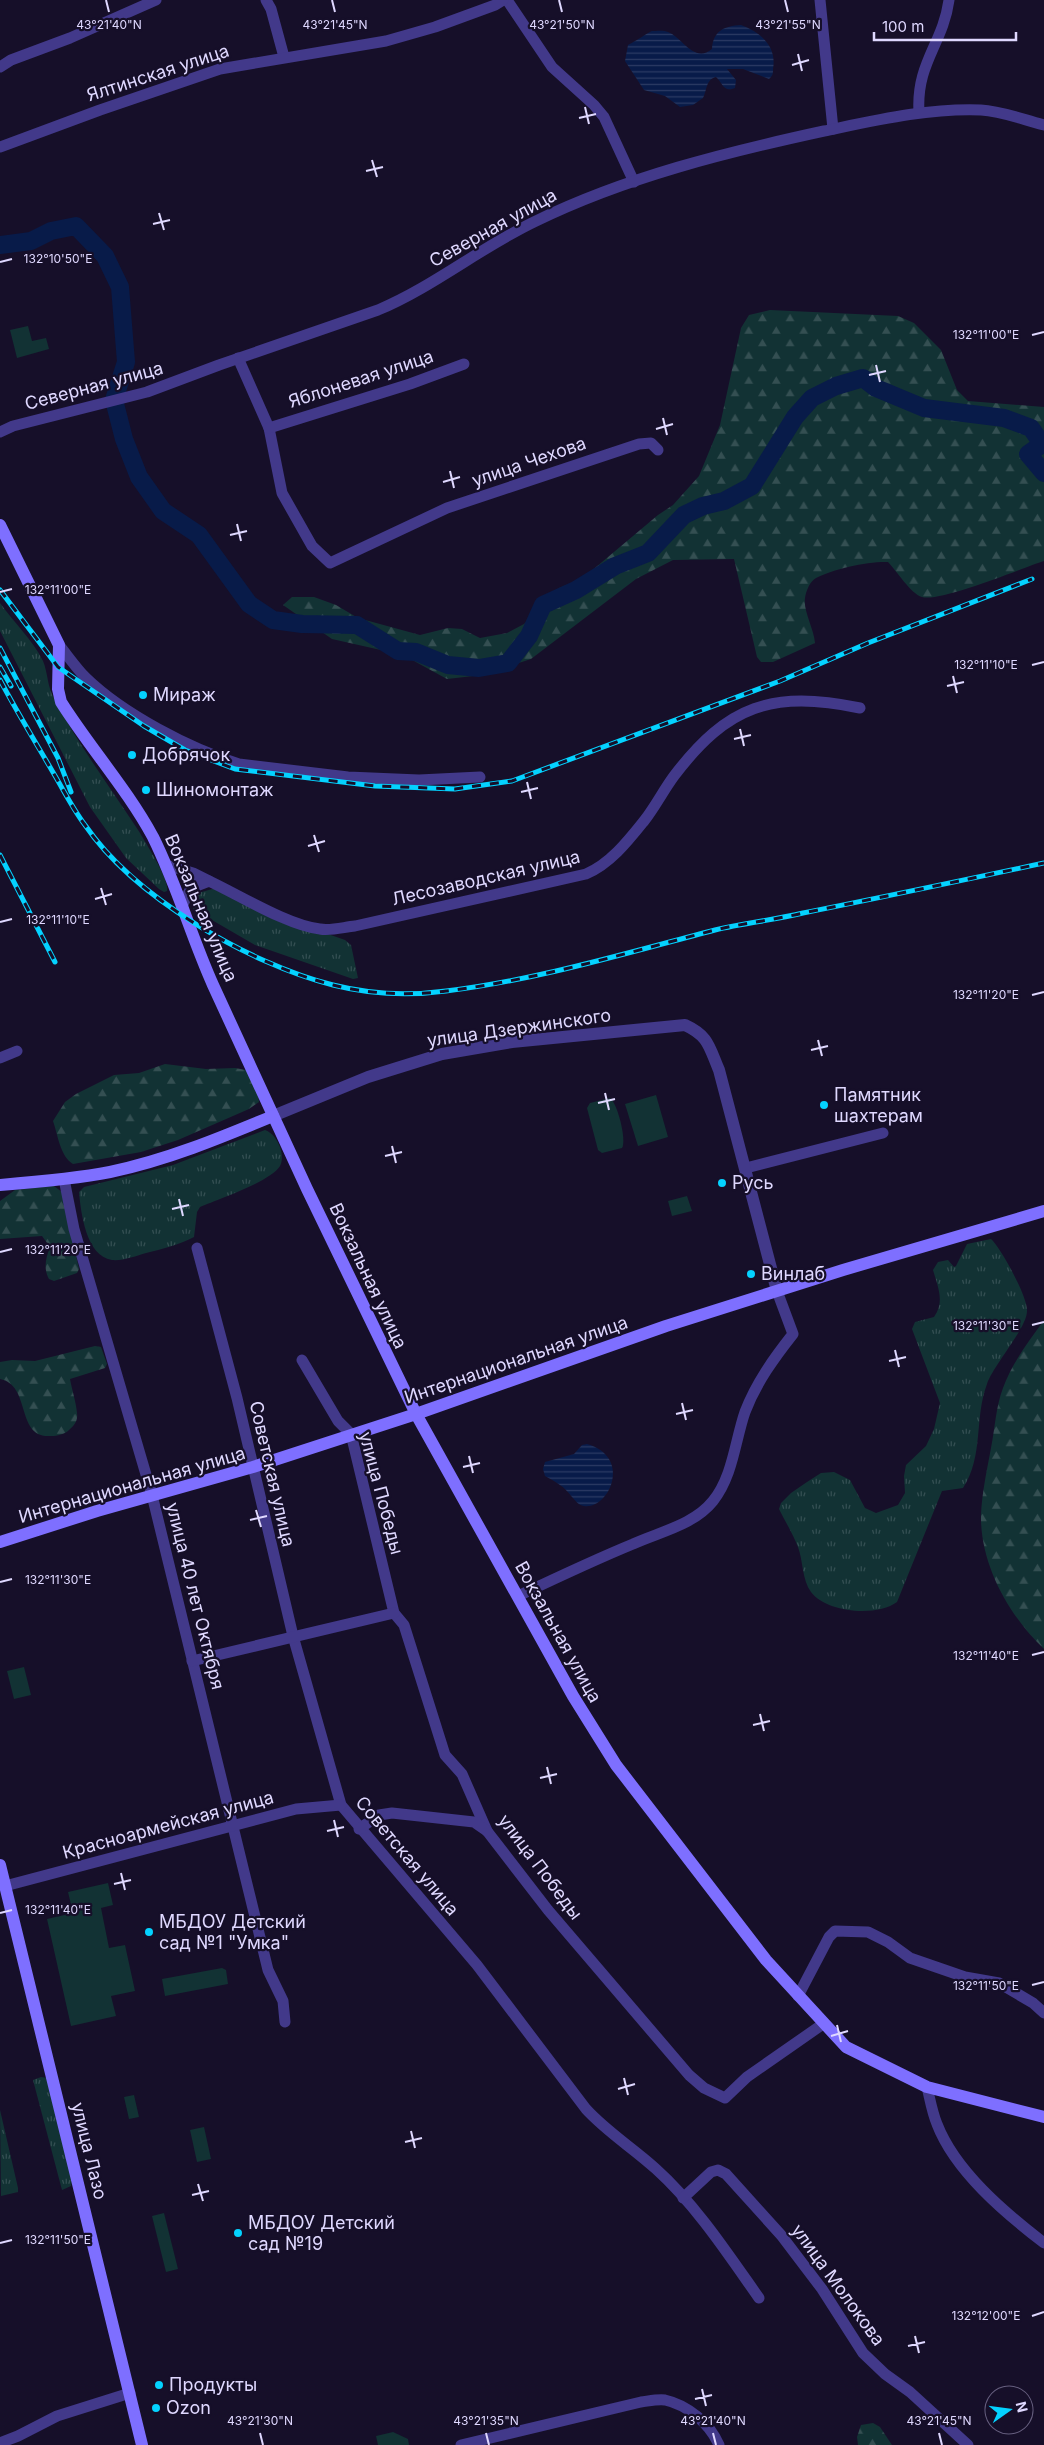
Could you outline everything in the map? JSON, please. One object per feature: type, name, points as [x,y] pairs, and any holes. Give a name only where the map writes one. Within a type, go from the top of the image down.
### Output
[{"type":"main road","name":"Вокзальная улица","points":[[0,525],[59,645],[58,690],[61,702],[147,828],[166,865],[196,946],[273,1116],[416,1414],[573,1696],[616,1765],[766,1960],[846,2047],[927,2087],[1044,2117]]},
{"type":"main road","name":"улица Дзержинского","points":[[0,1185],[64,1179],[110,1172],[164,1158],[273,1116]]},
{"type":"main road","name":"Интернациональная улица","points":[[0,1542],[152,1495],[252,1467],[416,1414],[666,1326],[1044,1211]]},
{"type":"main road","name":"улица Лазо","points":[[0,1865],[142,2445]]},
{"type":"street","points":[[0,67],[11,60],[70,38],[156,0]]},
{"type":"street","points":[[266,0],[271,9],[284,57]]},
{"type":"street","name":"Ялтинская улица","points":[[0,147],[212,71],[284,57],[386,41],[444,24],[504,0]]},
{"type":"street","points":[[508,0],[552,67],[599,111],[634,182]]},
{"type":"street","points":[[820,0],[833,129]]},
{"type":"street","points":[[919,112],[918,93],[922,73],[942,30],[949,0]]},
{"type":"street","name":"Северная улица","points":[[0,432],[136,395],[392,304],[535,221],[634,182],[711,158],[833,129],[919,112],[983,110],[1044,125]]},
{"type":"street","points":[[238,358],[254,389],[269,428]]},
{"type":"street","name":"Яблоневая улица","points":[[269,428],[410,384],[464,364]]},
{"type":"street","name":"улица Чехова","points":[[269,428],[282,493],[312,546],[330,563],[456,505],[639,444],[651,443],[658,450]]},
{"type":"street","points":[[59,645],[86,678],[120,706],[183,741],[226,760],[239,764],[348,777],[419,780],[480,777]]},
{"type":"street","name":"Лесозаводская улица","points":[[166,865],[193,873],[287,920],[308,928],[322,930],[355,926],[586,874],[596,870],[628,843],[673,777],[702,743],[721,725],[739,715],[773,703],[826,701],[860,708]]},
{"type":"street","points":[[182,906],[184,898],[192,888],[209,881]]},
{"type":"street","name":"улица Дзержинского","points":[[273,1116],[368,1076],[442,1054],[512,1042],[684,1025],[700,1032],[710,1046],[746,1168],[777,1291]]},
{"type":"street","points":[[0,1058],[16,1050]]},
{"type":"street","points":[[746,1168],[883,1133]]},
{"type":"street","name":"улица 40 лет Октября","points":[[64,1179],[85,1268],[152,1495],[268,1970],[283,2002],[285,2022]]},
{"type":"street","name":"Советская улица","points":[[197,1248],[293,1636],[341,1805],[359,1829],[477,1966],[586,2109],[600,2124],[656,2169],[683,2198],[726,2250],[759,2298]]},
{"type":"street","points":[[518,1596],[614,1552],[680,1525],[712,1503],[724,1481],[746,1410],[755,1391],[764,1373],[793,1334],[777,1291]]},
{"type":"street","name":"улица Победы","points":[[302,1360],[338,1420],[350,1434],[394,1613],[404,1625],[445,1755],[462,1774],[487,1831],[548,1910],[689,2075],[704,2088],[725,2098],[747,2077],[823,2024]]},
{"type":"street","points":[[192,1661],[394,1613]]},
{"type":"street","name":"Красноармейская улица","points":[[5,1886],[296,1809],[341,1805]]},
{"type":"street","points":[[359,1829],[379,1815],[392,1812],[474,1822],[487,1831]]},
{"type":"street","points":[[798,1996],[829,1937],[835,1931],[868,1932],[888,1942],[910,1958],[965,1977],[999,1983],[1032,2003],[1044,2013]]},
{"type":"street","points":[[927,2087],[937,2125],[957,2158],[999,2206],[1044,2243]]},
{"type":"street","name":"улица Молокова","points":[[683,2198],[710,2172],[718,2170],[726,2174],[781,2235],[822,2289],[863,2353],[885,2374],[910,2392],[968,2445]]},
{"type":"street","points":[[0,2443],[57,2416],[130,2393]]},
{"type":"street","points":[[460,2445],[641,2402],[665,2400],[692,2412],[716,2438],[719,2445]]},
{"type":"green space","points":[[770,310],[898,316],[914,323],[941,350],[957,390],[968,401],[1044,407],[1044,561],[982,584],[932,597],[918,595],[888,562],[861,564],[823,575],[812,581],[807,589],[805,598],[815,643],[773,662],[761,662],[757,657],[734,559],[673,560],[636,579],[531,659],[482,675],[447,679],[403,655],[332,639],[283,605],[292,597],[314,597],[336,605],[358,618],[420,635],[448,628],[462,629],[480,638],[507,633],[524,624],[559,588],[583,578],[658,515],[673,505],[699,476],[720,425],[741,328],[749,315]]},
{"type":"green space","points":[[28,326],[32,341],[46,338],[49,349],[17,358],[10,330]]},
{"type":"green space","points":[[0,603],[39,653],[45,666],[52,693],[63,715],[152,853],[165,879],[167,891],[164,892],[159,889],[126,858],[90,807],[0,631]]},
{"type":"green space","points":[[219,887],[285,919],[345,940],[351,945],[358,978],[353,979],[255,945],[193,909],[195,894]]},
{"type":"green space","points":[[165,1064],[206,1069],[235,1068],[246,1070],[258,1095],[259,1102],[249,1109],[178,1140],[141,1152],[73,1164],[65,1156],[53,1121],[65,1102],[76,1094],[114,1075],[139,1073]]},
{"type":"green space","points":[[656,1095],[668,1137],[638,1146],[625,1104]]},
{"type":"green space","points":[[610,1098],[616,1106],[618,1113],[623,1144],[622,1148],[602,1153],[598,1150],[587,1108],[590,1103]]},
{"type":"green space","points":[[265,1130],[278,1142],[282,1156],[280,1166],[266,1178],[255,1184],[200,1207],[197,1212],[194,1237],[121,1260],[103,1257],[96,1251],[83,1222],[79,1192],[84,1187],[173,1165]]},
{"type":"green space","points":[[54,1186],[62,1192],[79,1269],[77,1273],[54,1281],[49,1279],[46,1271],[46,1259],[50,1247],[42,1236],[0,1239],[0,1201],[15,1190]]},
{"type":"green space","points":[[687,1196],[692,1211],[672,1216],[668,1201]]},
{"type":"green space","points":[[991,1239],[1013,1273],[1023,1294],[1027,1310],[1026,1317],[1017,1336],[996,1366],[987,1384],[983,1397],[974,1463],[970,1476],[963,1488],[942,1491],[897,1602],[888,1607],[865,1611],[828,1605],[818,1599],[808,1587],[798,1547],[779,1509],[781,1503],[791,1493],[821,1473],[834,1472],[850,1480],[865,1508],[876,1513],[898,1505],[905,1493],[904,1476],[906,1465],[926,1446],[934,1429],[940,1403],[912,1329],[915,1322],[934,1317],[939,1306],[937,1282],[933,1270],[938,1262],[948,1260],[954,1267],[967,1244]]},
{"type":"green space","points":[[1044,1320],[1044,1649],[1019,1621],[999,1588],[986,1552],[981,1515],[982,1498],[1001,1395],[1016,1361]]},
{"type":"green space","points":[[95,1346],[101,1347],[107,1364],[105,1368],[70,1379],[77,1413],[74,1424],[61,1434],[51,1436],[40,1435],[32,1429],[27,1421],[21,1400],[16,1391],[10,1383],[0,1379],[0,1362],[12,1360],[35,1361]]},
{"type":"green space","points":[[24,1667],[31,1695],[14,1699],[7,1671]]},
{"type":"green space","points":[[108,1883],[113,1905],[101,1908],[109,1948],[125,1945],[135,1991],[111,1996],[116,2016],[71,2026],[47,1919],[73,1913],[68,1892]]},
{"type":"green space","points":[[222,1968],[226,1970],[228,1984],[165,1996],[162,1979]]},
{"type":"green space","points":[[41,2077],[47,2078],[72,2181],[71,2186],[62,2190],[33,2080]]},
{"type":"green space","points":[[134,2095],[139,2117],[129,2119],[124,2097]]},
{"type":"green space","points":[[0,2110],[18,2188],[18,2192],[1,2196]]},
{"type":"green space","points":[[204,2127],[211,2159],[197,2162],[190,2130]]},
{"type":"green space","points":[[164,2213],[178,2269],[166,2272],[152,2216]]},
{"type":"green space","points":[[873,2423],[880,2427],[892,2445],[858,2445],[857,2437],[861,2425]]},
{"type":"green space","points":[[393,2432],[408,2439],[409,2445],[378,2445],[376,2436]]},
{"type":"water","points":[[741,25],[755,32],[770,48],[774,61],[772,75],[769,79],[743,69],[727,69],[736,80],[735,88],[728,89],[716,77],[713,78],[709,82],[703,98],[693,105],[680,107],[665,96],[644,90],[625,61],[628,45],[652,31],[668,32],[694,52],[706,53],[712,49],[715,38],[720,31],[725,28]]},
{"type":"water","points":[[587,1444],[601,1451],[609,1460],[613,1470],[608,1492],[593,1505],[584,1506],[577,1503],[560,1485],[545,1476],[543,1469],[545,1462],[574,1454],[582,1445]]},
{"type":"waterway","points":[[0,245],[31,241],[51,231],[76,226],[105,256],[120,287],[126,362],[114,400],[124,439],[139,477],[163,511],[199,535],[249,604],[273,620],[302,624],[357,625],[398,651],[416,652],[448,665],[479,668],[508,663],[529,636],[543,605],[576,590],[615,566],[648,553],[684,515],[703,506],[724,501],[752,486],[795,417],[812,398],[836,386],[863,378],[876,388],[924,408],[1004,418],[1031,428],[1042,444],[1028,454],[1044,473]]},
{"type":"railway","points":[[0,590],[58,667],[144,726],[185,750],[235,769],[375,786],[455,789],[512,781],[780,681],[868,643],[1032,579]]},
{"type":"railway","points":[[0,648],[58,758],[71,792]]},
{"type":"railway","points":[[0,667],[11,686]]},
{"type":"railway","points":[[0,680],[81,819],[106,852],[133,877],[163,902],[231,944],[300,975],[347,988],[403,994],[432,993],[514,980],[726,928],[1044,863]]},
{"type":"railway","points":[[0,855],[55,962]]},
{"type":"place","name":"Мираж","points":[[143,695]]},
{"type":"place","name":"Добрячок","points":[[132,755]]},
{"type":"place","name":"Шиномонтаж","points":[[146,790]]},
{"type":"place","name":"Памятник шахтерам","points":[[824,1105]]},
{"type":"place","name":"Русь","points":[[722,1183]]},
{"type":"place","name":"Винлаб","points":[[751,1274]]},
{"type":"place","name":"МБДОУ Детский сад №1 \"Умка\"","points":[[149,1932]]},
{"type":"place","name":"МБДОУ Детский сад №19","points":[[238,2233]]},
{"type":"place","name":"Продукты","points":[[159,2385]]},
{"type":"place","name":"Ozon","points":[[156,2408]]}]
